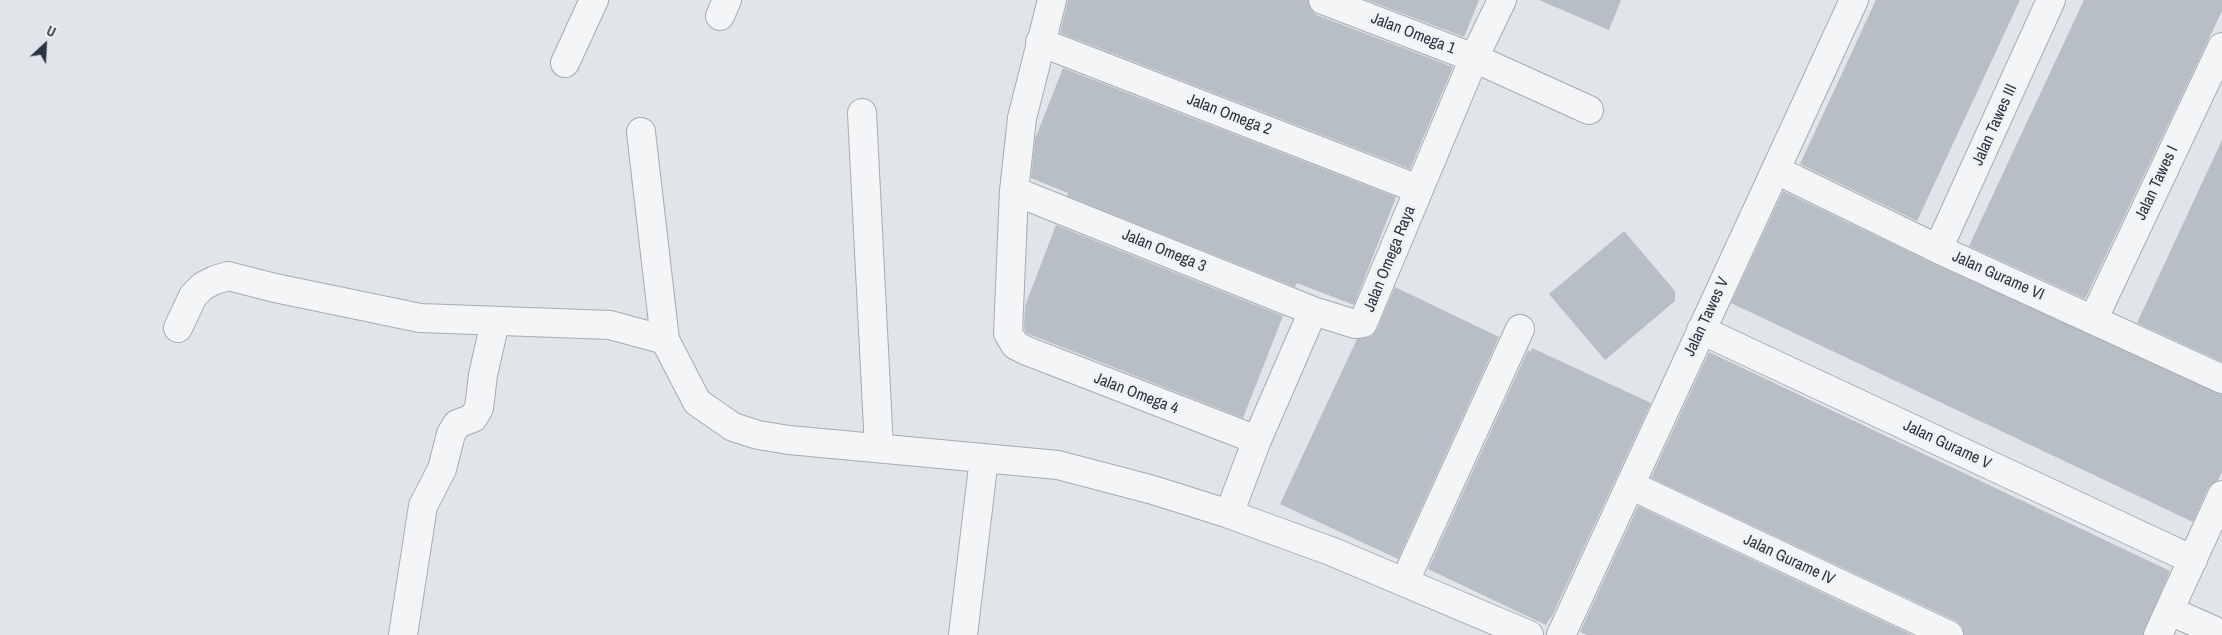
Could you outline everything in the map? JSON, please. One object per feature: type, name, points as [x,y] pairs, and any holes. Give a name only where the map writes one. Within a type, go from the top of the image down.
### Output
[{"type":"street","points":[[565,63],[594,0]]},
{"type":"street","points":[[1014,192],[1022,118],[1052,0]]},
{"type":"street","name":"Jalan Omega 1","points":[[1323,0],[1474,58],[1589,110]]},
{"type":"street","name":"Jalan Omega Raya","points":[[1313,311],[1355,324],[1363,323],[1474,58],[1502,0]]},
{"type":"street","name":"Jalan Tawes V","points":[[1561,635],[1854,0]]},
{"type":"street","name":"Jalan Tawes III","points":[[1938,249],[2051,0]]},
{"type":"street","name":"Jalan Omega 2","points":[[1040,42],[1418,189]]},
{"type":"street","name":"Jalan Tawes I","points":[[2093,320],[2222,47]]},
{"type":"street","points":[[862,113],[879,448]]},
{"type":"street","points":[[641,132],[665,340],[697,402],[733,427],[789,440],[1058,465],[1152,490],[1229,514],[1405,581],[1529,635]]},
{"type":"street","name":"Jalan Gurame VI","points":[[1776,170],[1938,249],[2222,379]]},
{"type":"street","name":"Jalan Omega 3","points":[[1014,192],[1313,311]]},
{"type":"street","name":"Jalan Omega 4","points":[[1014,192],[1008,333],[1015,345],[1044,359],[1257,440]]},
{"type":"street","points":[[178,328],[193,296],[203,286],[228,276],[275,288],[420,318],[610,325],[665,340]]},
{"type":"street","points":[[1229,514],[1257,440],[1313,311]]},
{"type":"street","points":[[404,635],[423,506],[442,469],[451,434],[457,424],[473,418],[479,408],[483,375],[495,322]]},
{"type":"street","points":[[1405,581],[1520,329]]},
{"type":"street","name":"Jalan Gurame V","points":[[1701,330],[2193,560]]},
{"type":"street","points":[[963,635],[984,458]]},
{"type":"street","name":"Jalan Gurame IV","points":[[1630,485],[1949,635]]},
{"type":"street","points":[[2222,495],[2164,623],[2222,634]]},
{"type":"building","points":[[1068,0],[1308,0],[1311,9],[1317,15],[1453,67],[1410,169],[1060,33]]},
{"type":"building","points":[[1367,0],[1479,0],[1464,37]]},
{"type":"building","points":[[1539,0],[1621,0],[1609,30]]},
{"type":"building","points":[[1876,0],[2020,0],[1917,221],[1800,164]]},
{"type":"building","points":[[2084,0],[2222,0],[2222,11],[2085,299],[1969,246]]},
{"type":"building","points":[[1063,68],[1396,197],[1354,305],[1297,283],[1295,287],[1067,196],[1068,193],[1031,178],[1035,139]]},
{"type":"building","points":[[2222,140],[2222,362],[2137,323]]},
{"type":"building","points":[[1783,191],[1932,263],[2222,394],[2222,472],[2218,480],[2208,488],[2193,522],[1731,303]]},
{"type":"building","points":[[1056,225],[1283,316],[1243,418],[1026,333],[1024,329],[1025,306]]},
{"type":"building","points":[[1624,231],[1675,291],[1675,301],[1605,360],[1549,294]]},
{"type":"building","points":[[1395,287],[1499,337],[1398,559],[1280,504],[1357,339],[1372,336],[1377,329]]},
{"type":"building","points":[[1532,348],[1651,403],[1551,618],[1546,625],[1428,569],[1528,350],[1531,352]]},
{"type":"building","points":[[1709,352],[2170,571],[2143,635],[1964,635],[1962,627],[1956,621],[1651,478]]},
{"type":"building","points":[[1638,506],[1912,635],[1587,635],[1580,632]]}]
